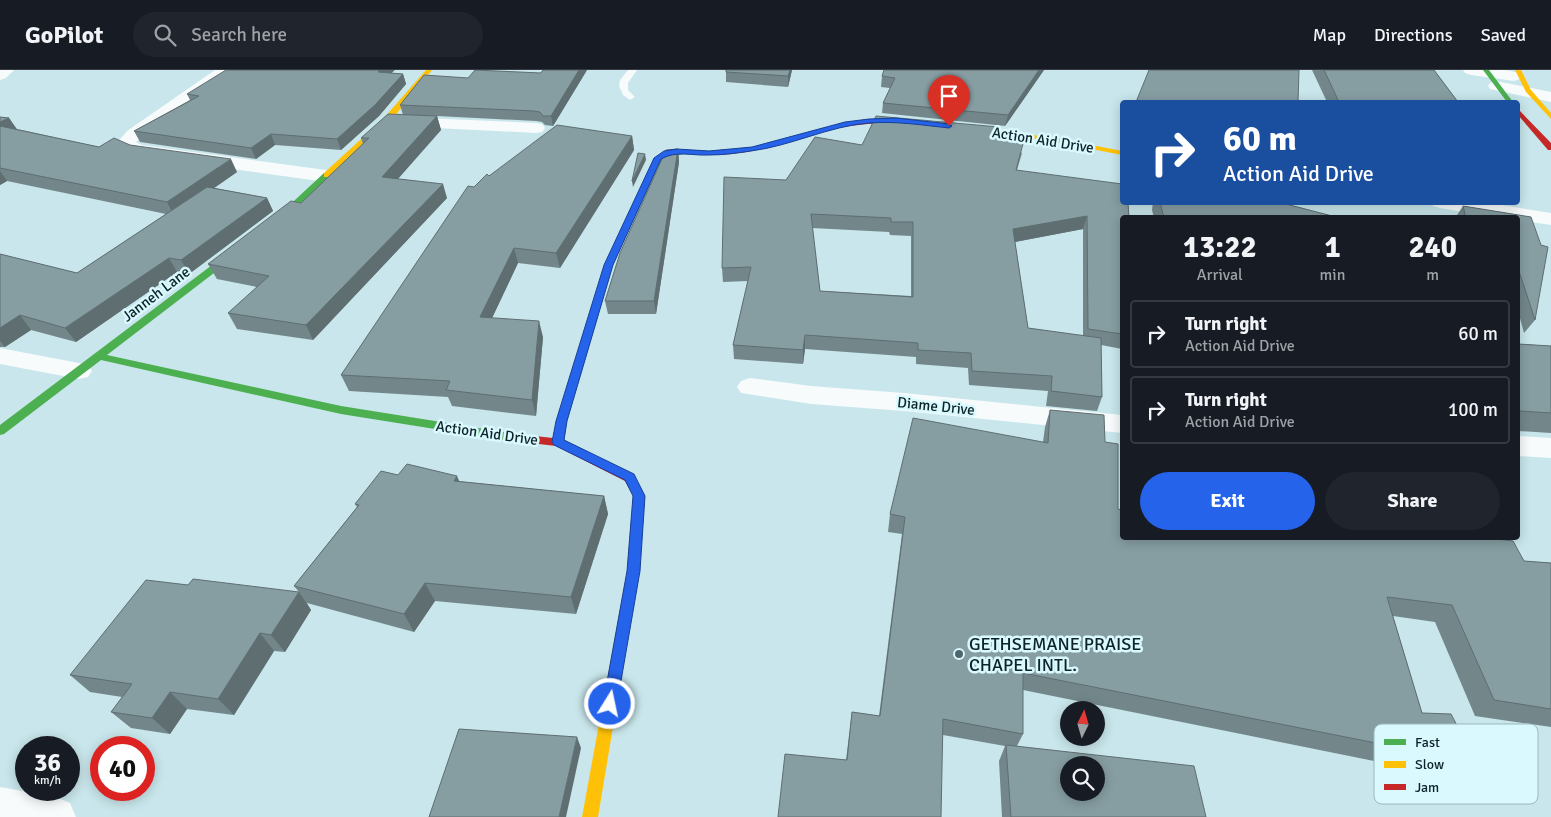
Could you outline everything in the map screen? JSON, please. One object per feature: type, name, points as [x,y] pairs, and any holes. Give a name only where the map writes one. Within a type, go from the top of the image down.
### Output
[{"type":"street","points":[[0,75],[6,70]]},
{"type":"street","points":[[225,70],[134,135],[125,144],[138,150],[326,176]]},
{"type":"street","name":"Janneh Lane","points":[[0,431],[284,215],[386,121],[429,70]]},
{"type":"street","points":[[1485,75],[1522,80],[1551,96]]},
{"type":"street","points":[[1485,75],[1508,100]]},
{"type":"street","points":[[1522,80],[1551,117]]},
{"type":"street","points":[[1520,113],[1551,148]]},
{"type":"street","points":[[386,121],[536,128]]},
{"type":"street","name":"Action Aid Drive","points":[[99,356],[341,410],[501,436],[558,442],[562,421],[609,265],[658,158],[667,153],[677,151],[709,153],[752,149],[845,124],[869,121],[922,123]]},
{"type":"street","name":"Action Aid Drive","points":[[949,126],[1056,140],[1120,153]]},
{"type":"street","points":[[1458,205],[1551,220]]},
{"type":"street","points":[[0,356],[79,371]]},
{"type":"street","name":"Diame Drive","points":[[750,387],[811,395],[904,402],[1120,424]]},
{"type":"street","points":[[558,442],[629,478],[639,496],[633,571],[590,817]]},
{"type":"street","points":[[1520,446],[1551,448]]},
{"type":"street","points":[[0,806],[56,817]]},
{"type":"lane","points":[[630,97],[625,92],[623,86],[624,79],[633,70]]},
{"type":"building","points":[[226,70],[380,70],[378,72],[403,74],[375,105],[337,139],[271,134],[251,148],[134,131],[199,96],[187,94]]},
{"type":"building","points":[[475,70],[541,73],[543,70],[579,70],[551,116],[543,116],[540,112],[534,111],[400,105],[424,75],[468,78]]},
{"type":"building","points":[[726,70],[790,70],[788,76],[726,72]]},
{"type":"building","points":[[884,70],[1039,70],[1008,115],[883,103],[895,78],[882,76]]},
{"type":"building","points":[[1149,70],[1299,70],[1298,100],[1137,100]]},
{"type":"building","points":[[1324,70],[1434,70],[1456,100],[1338,100]]},
{"type":"building","points":[[388,114],[437,116],[382,177],[443,184],[306,325],[228,313],[269,276],[208,264],[291,201],[301,203],[369,138],[361,138]]},
{"type":"building","points":[[876,116],[999,127],[992,136],[1024,140],[1016,170],[1120,184],[1120,205],[1128,205],[1129,215],[1120,215],[1120,334],[1088,329],[1087,216],[1013,229],[1028,328],[1101,338],[1102,397],[1051,391],[1052,376],[972,371],[971,353],[918,350],[918,343],[805,335],[803,350],[733,345],[751,267],[722,268],[724,177],[786,180],[815,137],[862,145]],"holes":[[[811,214],[891,218],[891,222],[913,222],[913,297],[820,291]]]},
{"type":"building","points":[[0,117],[9,118],[0,122]]},
{"type":"building","points":[[557,125],[632,136],[556,253],[514,248],[480,317],[539,321],[532,400],[446,390],[450,381],[341,375],[468,186],[474,187],[487,174],[489,176]]},
{"type":"building","points":[[0,126],[99,147],[114,138],[130,145],[231,159],[167,202],[0,168]]},
{"type":"building","points":[[678,149],[654,301],[605,301],[620,253],[666,150]]},
{"type":"building","points":[[638,153],[645,154],[632,181]]},
{"type":"building","points":[[207,187],[267,198],[181,260],[169,258],[65,328],[20,315],[0,328],[0,254],[77,273]]},
{"type":"building","points":[[1161,205],[1290,205],[1328,215],[1163,215]]},
{"type":"building","points":[[1463,206],[1519,215],[1465,215]]},
{"type":"building","points":[[1520,215],[1531,217],[1541,245],[1548,247],[1535,320],[1520,274]]},
{"type":"building","points":[[1520,344],[1551,346],[1551,413],[1520,411]]},
{"type":"building","points":[[1050,410],[1104,415],[1105,442],[1118,444],[1120,540],[1513,541],[1524,561],[1551,563],[1551,709],[1494,700],[1452,605],[1387,597],[1422,713],[1451,714],[1456,724],[1374,724],[1374,743],[1023,673],[1023,734],[943,719],[941,817],[778,817],[785,754],[847,760],[852,712],[880,716],[905,517],[890,514],[913,418],[1048,443]]},
{"type":"building","points":[[407,464],[457,476],[454,481],[604,496],[571,597],[425,583],[404,614],[294,586],[359,505],[355,504],[381,471],[398,475]]},
{"type":"building","points":[[193,579],[299,592],[271,635],[260,633],[218,699],[170,692],[152,718],[111,712],[132,684],[70,675],[146,580],[188,585]]},
{"type":"building","points":[[459,729],[577,737],[559,817],[429,817]]},
{"type":"building","points":[[1006,745],[1104,756],[1060,756],[1060,801],[1105,801],[1105,756],[1194,766],[1206,817],[1011,817]]},
{"type":"traffic: fast","points":[[1486,70],[1508,100]]},
{"type":"traffic: fast","points":[[558,442],[562,421],[609,265],[658,158],[683,152],[713,153]]},
{"type":"traffic: fast","points":[[0,431],[284,215],[327,175]]},
{"type":"traffic: fast","points":[[99,356],[341,410],[517,438]]},
{"type":"traffic: slow","points":[[327,175],[386,121],[429,70]]},
{"type":"traffic: slow","points":[[1518,70],[1528,91],[1551,117]]},
{"type":"traffic: slow","points":[[961,127],[1056,140],[1120,153]]},
{"type":"traffic: slow","points":[[590,817],[633,571],[639,496],[633,485]]},
{"type":"traffic: jam","points":[[1520,113],[1551,148]]},
{"type":"traffic: jam","points":[[713,153],[728,153],[759,148],[853,123],[911,122]]},
{"type":"traffic: jam","points":[[517,438],[558,442],[629,478],[633,485]]},
{"type":"place","name":"GETHSEMANE PRAISE CHAPEL INTL.","points":[[959,654]]},
{"type":"route","points":[[610,704],[633,571],[639,496],[629,478],[558,442],[562,421],[609,265],[658,158],[667,153],[677,151],[726,153],[752,149],[845,124],[869,121],[896,120],[949,126]]}]
